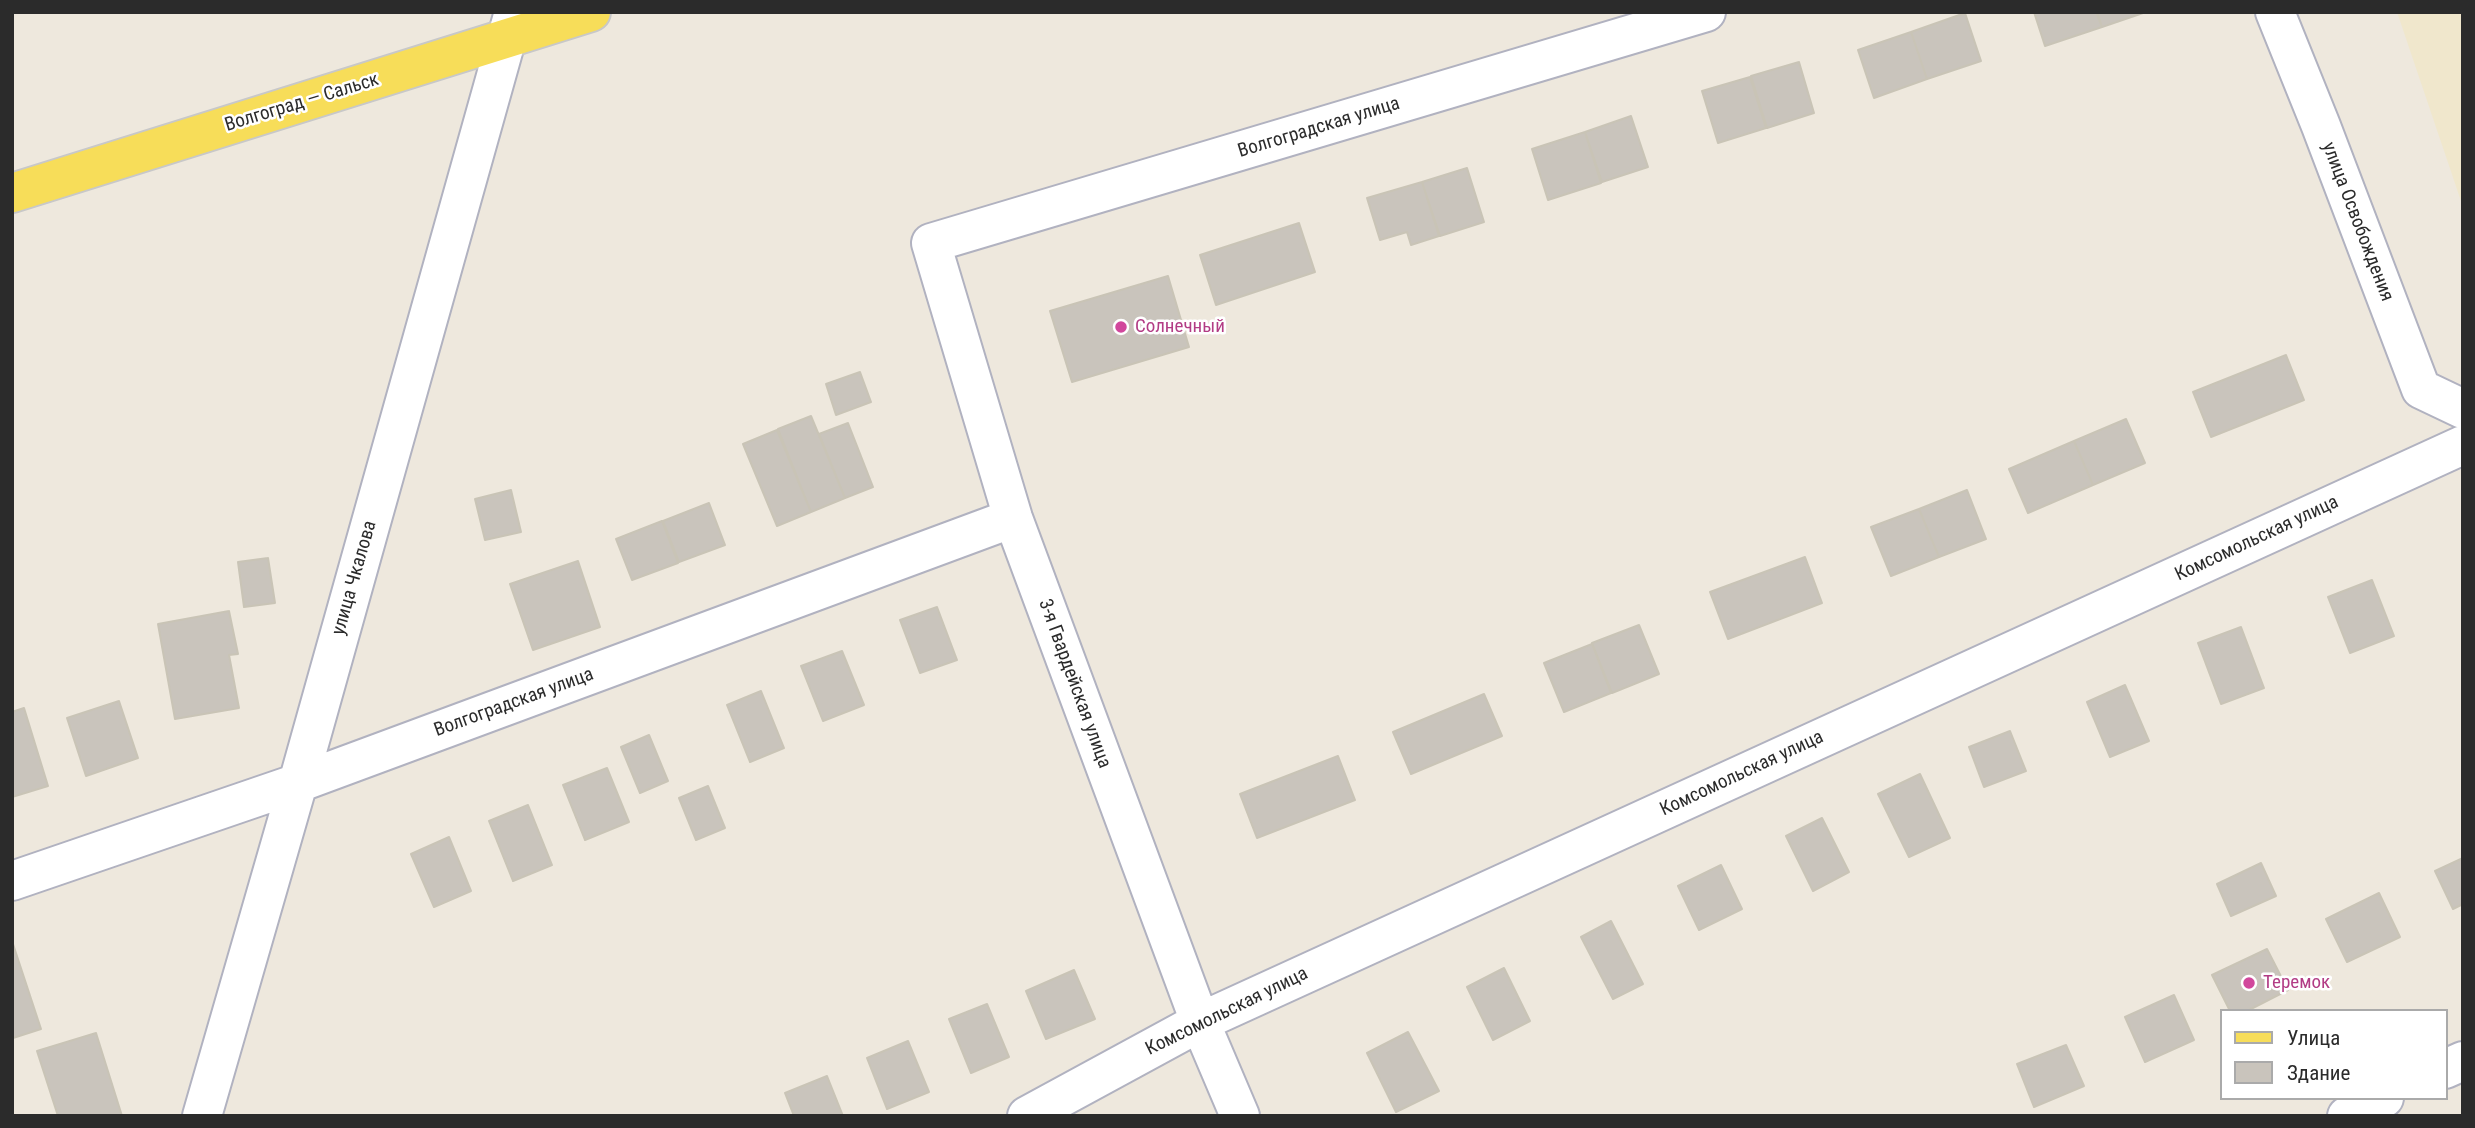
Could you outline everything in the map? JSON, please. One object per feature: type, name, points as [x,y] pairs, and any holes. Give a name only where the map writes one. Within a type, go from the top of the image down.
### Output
[{"type":"main road","name":"Волгоград — Сальск","points":[[12,193],[510,26],[591,12]]},
{"type":"street","name":"Волгоградская улица","points":[[932,243],[1706,12]]},
{"type":"street","name":"улица Освобождения","points":[[2275,12],[2421,389],[2463,409]]},
{"type":"street","name":"улица Чкалова","points":[[202,1116],[510,26]]},
{"type":"street","name":"3-я Гвардейская улица","points":[[932,243],[1013,518],[1200,1022],[1240,1116]]},
{"type":"street","name":"Комсомольская улица","points":[[1027,1116],[1200,1022],[2463,445]]},
{"type":"street","name":"Волгоградская улица","points":[[12,881],[298,783],[1013,518]]},
{"type":"street","points":[[2447,1068],[2463,1061]]},
{"type":"street","points":[[2347,1116],[2380,1100]]},
{"type":"shaded area","points":[[2397,12],[2463,12],[2463,207]]},
{"type":"building","points":[[2034,12],[2096,12],[2102,27],[2045,46]]},
{"type":"building","points":[[2097,12],[2146,12],[2102,27]]},
{"type":"building","points":[[1965,13],[1981,61],[1927,79],[1911,32]]},
{"type":"building","points":[[1911,32],[1927,79],[1874,98],[1858,50]]},
{"type":"building","points":[[1799,62],[1814,113],[1767,128],[1751,76]]},
{"type":"building","points":[[1750,77],[1766,128],[1718,143],[1702,91]]},
{"type":"building","points":[[1631,116],[1648,167],[1602,182],[1585,132]]},
{"type":"building","points":[[1585,132],[1601,183],[1548,200],[1532,149]]},
{"type":"building","points":[[1467,168],[1484,222],[1440,236],[1422,182]]},
{"type":"building","points":[[1422,182],[1439,236],[1411,245],[1407,232],[1380,240],[1367,198]]},
{"type":"building","points":[[1299,223],[1315,272],[1216,305],[1200,255]]},
{"type":"building","points":[[1168,276],[1189,347],[1072,382],[1050,311]]},
{"type":"building","points":[[2286,355],[2304,400],[2211,437],[2193,392]]},
{"type":"building","points":[[860,372],[871,402],[836,415],[826,384]]},
{"type":"building","points":[[811,416],[845,498],[811,512],[778,429]]},
{"type":"building","points":[[2126,419],[2145,463],[2093,485],[2074,441]]},
{"type":"building","points":[[848,423],[873,487],[845,498],[819,434]]},
{"type":"building","points":[[777,430],[811,512],[777,526],[743,444]]},
{"type":"building","points":[[2074,441],[2093,485],[2028,513],[2009,469]]},
{"type":"building","points":[[511,490],[521,532],[485,540],[475,499]]},
{"type":"building","points":[[1967,490],[1986,539],[1939,557],[1919,509]]},
{"type":"building","points":[[709,503],[725,545],[679,562],[663,521]]},
{"type":"building","points":[[1919,509],[1939,557],[1891,576],[1871,527]]},
{"type":"building","points":[[662,521],[678,563],[632,580],[616,539]]},
{"type":"building","points":[[1805,557],[1822,603],[1728,639],[1710,592]]},
{"type":"building","points":[[268,558],[275,603],[244,607],[238,562]]},
{"type":"building","points":[[578,561],[600,627],[533,650],[510,584]]},
{"type":"building","points":[[2372,580],[2394,636],[2350,653],[2328,597]]},
{"type":"building","points":[[937,607],[957,660],[920,673],[900,620]]},
{"type":"building","points":[[229,611],[238,654],[229,655],[239,708],[175,719],[158,624]]},
{"type":"building","points":[[1639,625],[1659,674],[1612,693],[1592,643]]},
{"type":"building","points":[[2241,627],[2264,688],[2221,704],[2198,643]]},
{"type":"building","points":[[1592,644],[1611,693],[1564,712],[1544,663]]},
{"type":"building","points":[[842,651],[864,705],[823,721],[801,666]]},
{"type":"building","points":[[2125,685],[2149,741],[2110,757],[2087,702]]},
{"type":"building","points":[[761,691],[784,748],[750,762],[727,705]]},
{"type":"building","points":[[1484,694],[1502,736],[1411,774],[1393,732]]},
{"type":"building","points":[[119,701],[138,758],[86,776],[67,718]]},
{"type":"building","points":[[24,708],[48,786],[12,797],[12,712]]},
{"type":"building","points":[[2010,731],[2026,771],[1984,787],[1969,747]]},
{"type":"building","points":[[649,735],[668,781],[640,793],[621,747]]},
{"type":"building","points":[[1338,756],[1355,800],[1257,838],[1240,794]]},
{"type":"building","points":[[607,768],[629,822],[585,840],[563,785]]},
{"type":"building","points":[[1920,774],[1950,838],[1909,857],[1878,794]]},
{"type":"building","points":[[708,786],[725,828],[696,840],[679,798]]},
{"type":"building","points":[[528,805],[552,865],[513,881],[489,821]]},
{"type":"building","points":[[1822,818],[1849,872],[1813,891],[1786,836]]},
{"type":"building","points":[[449,837],[471,891],[434,907],[411,854]]},
{"type":"building","points":[[2463,858],[2463,904],[2453,909],[2435,871]]},
{"type":"building","points":[[2261,863],[2276,896],[2231,916],[2217,884]]},
{"type":"building","points":[[1721,865],[1742,909],[1699,930],[1678,886]]},
{"type":"building","points":[[2379,893],[2400,937],[2347,962],[2326,919]]},
{"type":"building","points":[[1611,921],[1643,984],[1613,999],[1581,937]]},
{"type":"building","points":[[12,941],[41,1029],[13,1038],[12,1035]]},
{"type":"building","points":[[2267,949],[2288,990],[2251,1009],[2229,1009],[2212,975]]},
{"type":"building","points":[[1504,968],[1530,1021],[1493,1040],[1467,987]]},
{"type":"building","points":[[1074,970],[1095,1019],[1046,1039],[1026,991]]},
{"type":"building","points":[[2174,995],[2194,1040],[2145,1062],[2125,1017]]},
{"type":"building","points":[[987,1004],[1009,1057],[971,1073],[949,1019]]},
{"type":"building","points":[[1408,1032],[1439,1091],[1396,1112],[1367,1053]]},
{"type":"building","points":[[96,1033],[122,1116],[58,1116],[37,1051]]},
{"type":"building","points":[[908,1041],[929,1092],[887,1109],[867,1058]]},
{"type":"building","points":[[2066,1045],[2084,1086],[2034,1107],[2017,1064]]},
{"type":"building","points":[[827,1076],[843,1116],[794,1116],[785,1093]]},
{"type":"place","name":"Солнечный","points":[[1121,327]]},
{"type":"place","name":"Теремок","points":[[2249,983]]}]
